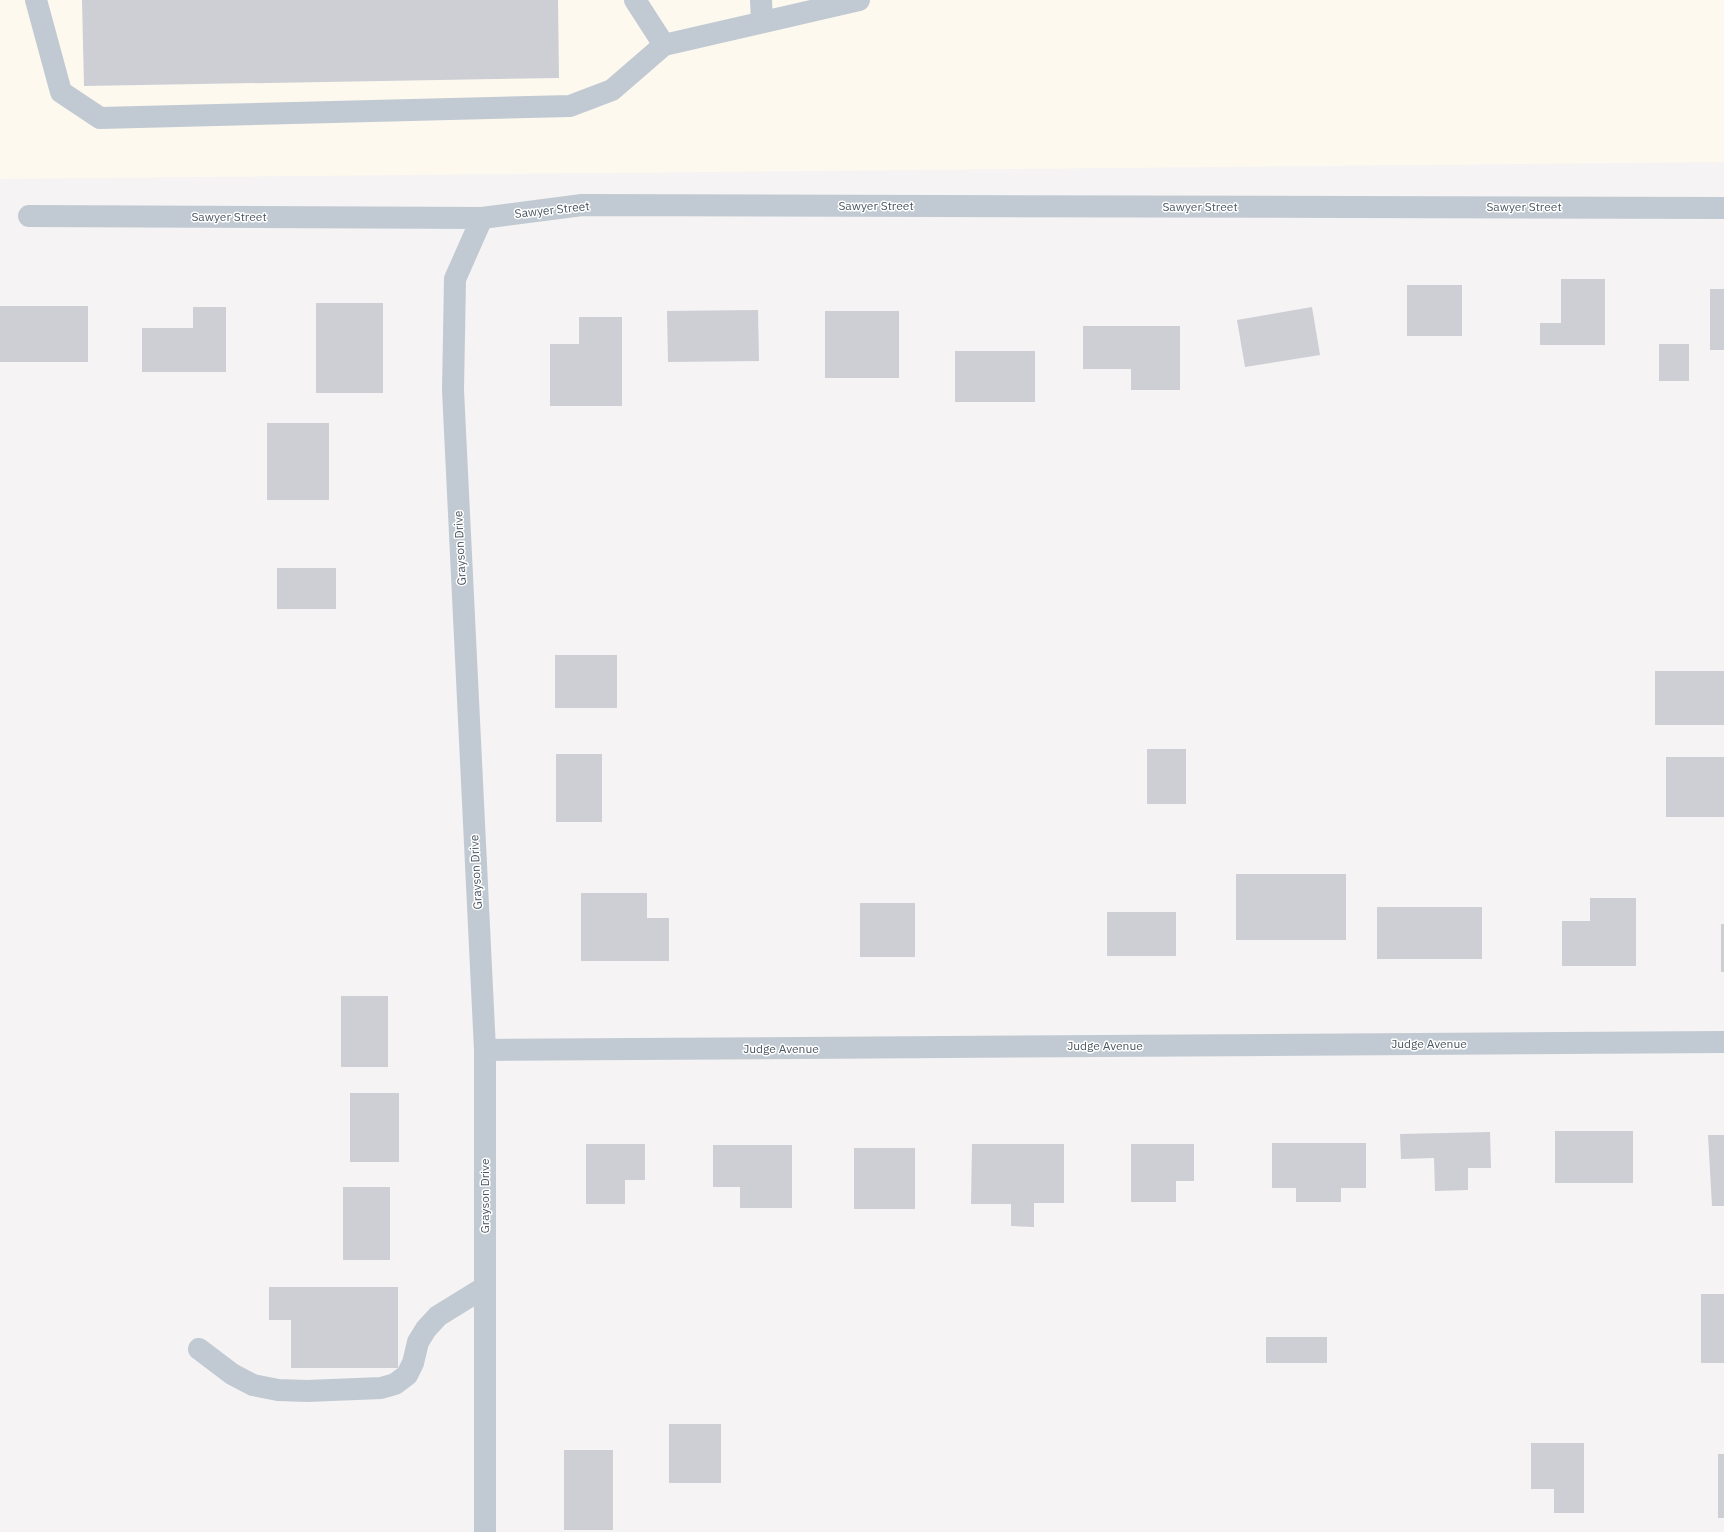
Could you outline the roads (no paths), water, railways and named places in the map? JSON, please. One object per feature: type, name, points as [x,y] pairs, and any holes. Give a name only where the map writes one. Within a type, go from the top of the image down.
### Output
[{"type":"street","points":[[36,0],[61,92],[100,118],[570,106],[612,90],[664,45],[859,0]]},
{"type":"street","points":[[635,0],[664,45]]},
{"type":"street","points":[[761,0],[762,22]]},
{"type":"street","name":"Sawyer Street","points":[[29,216],[482,218],[582,205],[1724,208]]},
{"type":"street","name":"Grayson Drive","points":[[482,218],[455,279],[453,390],[485,1050],[486,1532]]},
{"type":"street","name":"Judge Avenue","points":[[485,1050],[1724,1042]]},
{"type":"street","points":[[199,1349],[232,1374],[253,1385],[278,1390],[307,1391],[381,1388],[396,1384],[406,1375],[412,1363],[418,1342],[426,1329],[438,1316],[485,1287]]}]
